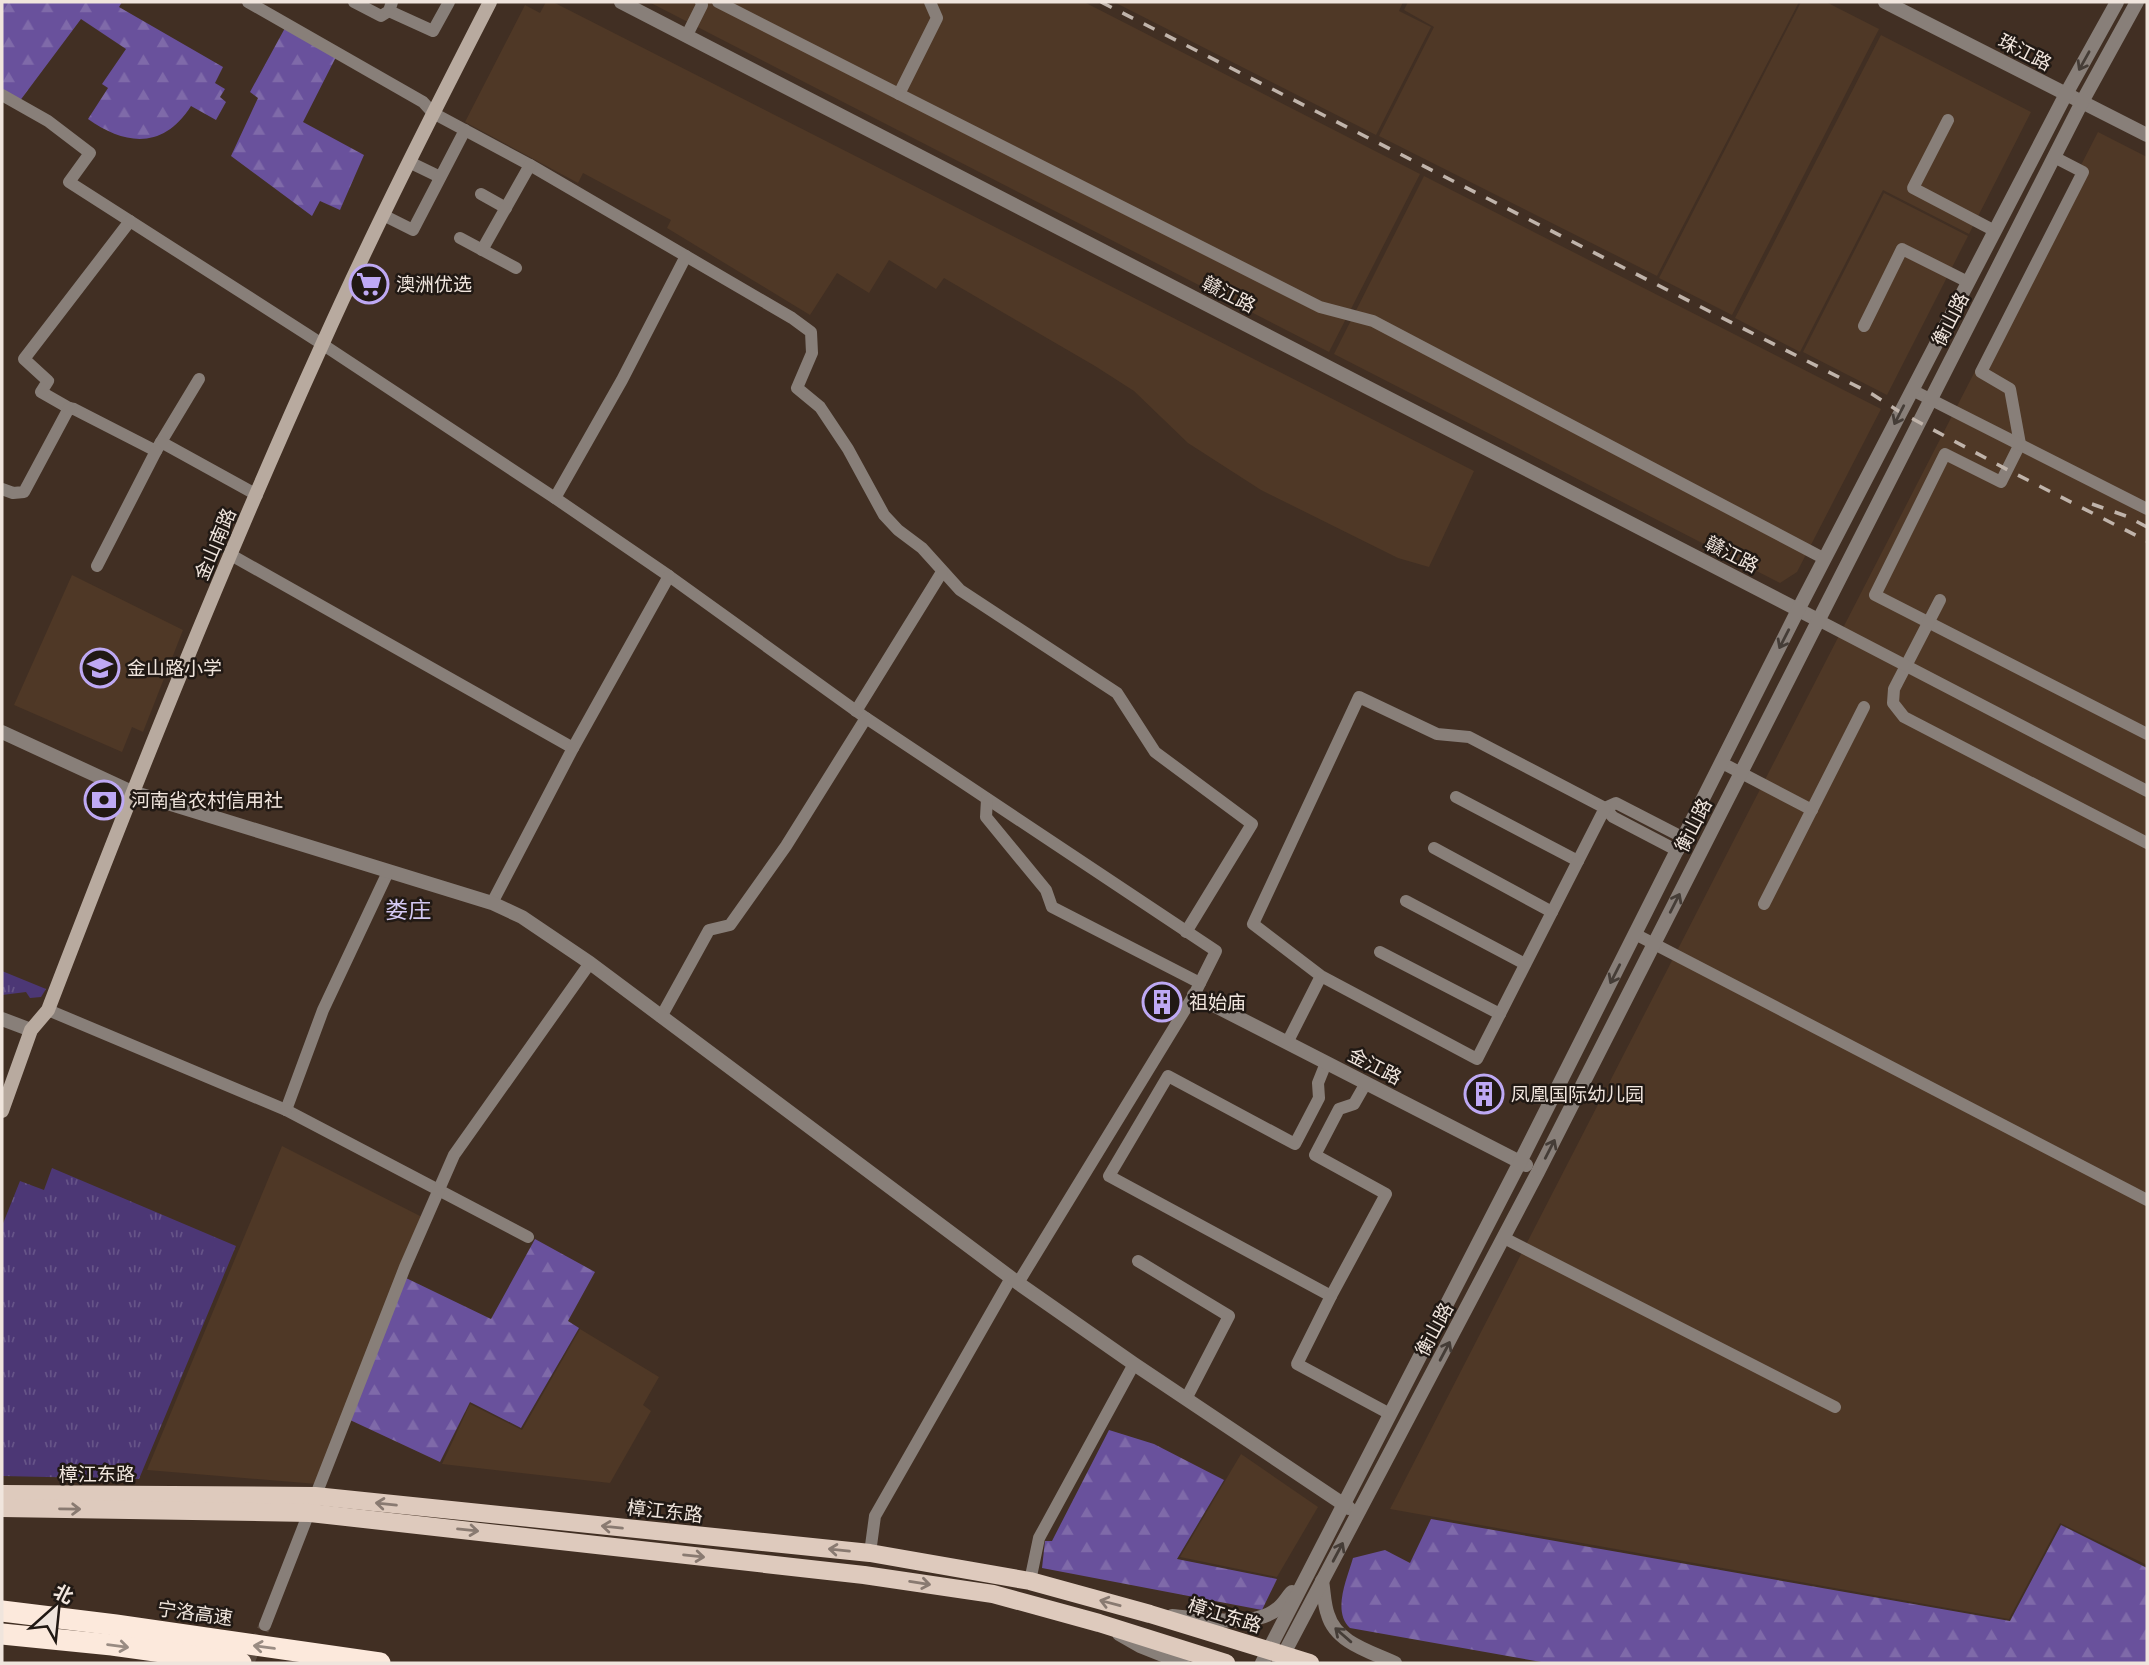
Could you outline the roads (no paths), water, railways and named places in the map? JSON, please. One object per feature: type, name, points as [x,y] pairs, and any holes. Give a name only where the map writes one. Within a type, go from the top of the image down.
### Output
[{"type":"highway","name":"宁洛高速","points":[[2,1611],[380,1663]]},
{"type":"highway","points":[[2,1634],[242,1663]]},
{"type":"main road","name":"金山南路","points":[[2,1111],[31,1030],[48,1010],[132,792],[322,344],[433,113],[490,2]]},
{"type":"main road","name":"樟江东路","points":[[2,1494],[313,1505],[870,1553],[1030,1581],[1150,1614],[1273,1658],[1310,1663]]},
{"type":"main road","name":"樟江东路","points":[[2,1508],[313,1505],[993,1594],[1099,1623],[1226,1663]]},
{"type":"street","points":[[248,2],[422,102],[433,113],[530,165],[686,256],[811,332],[812,353],[797,388],[820,407],[848,449],[884,514],[898,530],[922,548],[960,590],[1117,693],[1155,752],[1252,824],[1185,932]]},
{"type":"street","points":[[354,2],[381,16],[391,7],[433,31],[449,2]]},
{"type":"street","name":"赣江路","points":[[621,2],[1818,620]]},
{"type":"street","points":[[687,35],[701,2]]},
{"type":"street","points":[[718,2],[1320,307],[1373,321],[1825,559]]},
{"type":"street","points":[[899,94],[937,18],[930,2]]},
{"type":"street","name":"珠江路","points":[[1885,2],[2147,135]]},
{"type":"street","name":"衡山路","points":[[1273,1658],[1308,1572],[1520,1162],[1798,610],[2066,94],[2117,2]]},
{"type":"street","name":"衡山路","points":[[1273,1658],[1322,1581],[1504,1238],[2082,102],[2137,2]]},
{"type":"street","points":[[2,95],[48,121],[90,153],[69,182],[555,498],[669,576],[861,715],[1216,951],[1197,989],[1015,1280],[875,1516],[870,1553]]},
{"type":"street","points":[[1948,120],[1913,188],[1995,231]]},
{"type":"street","points":[[383,215],[413,230],[465,130]]},
{"type":"street","points":[[2054,157],[2083,172],[1981,372],[2010,389],[2020,444],[2001,482],[1945,454],[1875,595],[2147,734]]},
{"type":"street","points":[[409,162],[440,177]]},
{"type":"street","points":[[482,250],[530,165]]},
{"type":"street","points":[[481,194],[506,208]]},
{"type":"street","points":[[130,221],[24,359],[48,381],[41,392],[69,408],[158,446],[257,495]]},
{"type":"street","points":[[460,238],[516,268]]},
{"type":"street","points":[[1864,326],[1902,249],[1968,282]]},
{"type":"street","points":[[555,498],[622,380],[686,256]]},
{"type":"street","points":[[97,566],[158,446],[199,379]]},
{"type":"street","points":[[1912,390],[2147,509]]},
{"type":"street","points":[[2,489],[13,493],[24,492],[69,408]]},
{"type":"street","points":[[231,555],[573,748]]},
{"type":"street","points":[[661,1017],[709,930],[730,925],[786,846],[942,572]]},
{"type":"street","points":[[492,903],[573,748],[669,576]]},
{"type":"street","points":[[1940,600],[1894,689],[1893,703],[1904,717],[2147,843]]},
{"type":"street","points":[[1818,620],[2147,791]]},
{"type":"street","points":[[1605,808],[1469,737],[1437,734],[1359,697],[1253,924],[1321,976],[1477,1059],[1605,808],[1616,803],[1681,844]]},
{"type":"street","points":[[1764,904],[1864,707]]},
{"type":"street","points":[[2,732],[132,792],[492,903],[522,917],[590,963],[1015,1280],[1342,1505],[1359,1513]]},
{"type":"street","points":[[1721,763],[1812,810]]},
{"type":"street","points":[[1456,797],[1578,861]]},
{"type":"street","points":[[987,799],[986,817],[1046,890],[1052,907],[1197,989]]},
{"type":"street","points":[[1434,848],[1552,912]]},
{"type":"street","points":[[285,1110],[323,1010],[388,872]]},
{"type":"street","points":[[1406,901],[1525,964]]},
{"type":"street","points":[[1635,934],[2147,1200]]},
{"type":"street","points":[[1380,952],[1500,1014]]},
{"type":"street","points":[[265,1625],[405,1267],[454,1155],[590,963]]},
{"type":"street","points":[[1287,1043],[1321,976]]},
{"type":"street","name":"金江路","points":[[1197,989],[1287,1043],[1538,1172]]},
{"type":"street","points":[[48,1010],[285,1110],[528,1237]]},
{"type":"street","points":[[2,1019],[31,1030]]},
{"type":"street","points":[[1294,1144],[1319,1098],[1318,1083],[1326,1063]]},
{"type":"street","points":[[1331,1296],[1109,1176],[1168,1076],[1386,1194],[1297,1364],[1390,1414]]},
{"type":"street","points":[[1315,1155],[1339,1109],[1354,1104],[1366,1083]]},
{"type":"street","points":[[1504,1238],[1835,1407]]},
{"type":"street","points":[[1138,1261],[1229,1317],[1186,1399]]},
{"type":"street","points":[[1030,1581],[1039,1538],[1134,1364]]},
{"type":"street","points":[[1150,1614],[1236,1621],[1264,1615],[1277,1610],[1308,1572]]},
{"type":"street","points":[[1322,1581],[1328,1617],[1336,1632],[1353,1644],[1395,1663]]},
{"type":"street","points":[[1099,1623],[1140,1646],[1183,1663]]},
{"type":"tunnel","points":[[248,1663],[265,1625]]},
{"type":"railway","points":[[1101,2],[1872,394],[2008,470],[2147,541]]},
{"type":"railway","points":[[2092,504],[2147,527]]},
{"type":"place","name":"澳洲优选","points":[[369,284]]},
{"type":"place","name":"金山路小学","points":[[100,668]]},
{"type":"place","name":"河南省农村信用社","points":[[104,800]]},
{"type":"place","name":"祖始庙","points":[[1162,1002]]},
{"type":"place","name":"凤凰国际幼儿园","points":[[1484,1094]]},
{"type":"district","name":"娄庄","points":[[408,910]]}]
